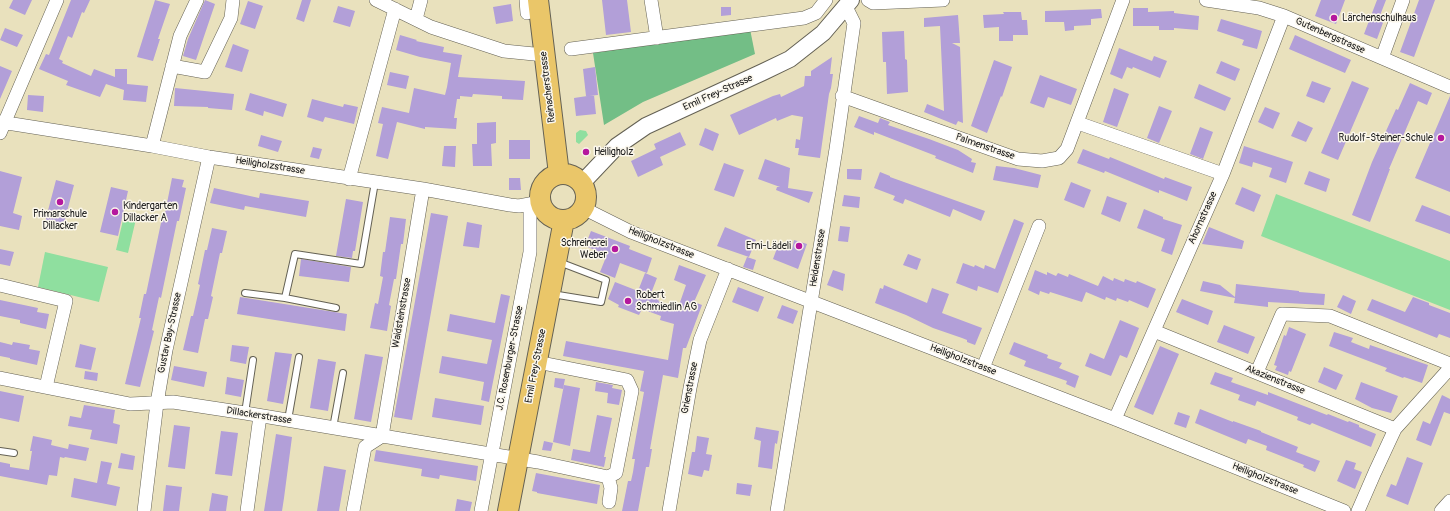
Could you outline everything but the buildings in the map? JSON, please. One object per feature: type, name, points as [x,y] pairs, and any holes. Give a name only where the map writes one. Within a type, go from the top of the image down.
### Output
[{"type":"main road","name":"Reinacherstrasse","points":[[532,7],[544,55],[559,174]]},
{"type":"main road","points":[[559,174],[571,175],[582,183],[586,197],[583,208],[574,218],[558,220],[550,217],[543,209],[535,204],[543,184],[548,178],[559,174]]},
{"type":"main road","name":"Emil Frey-Strasse","points":[[508,511],[564,220]]},
{"type":"street","points":[[2,126],[57,0]]},
{"type":"street","points":[[152,146],[180,36],[197,0]]},
{"type":"street","points":[[172,66],[206,72],[231,18],[233,0]]},
{"type":"street","points":[[376,0],[431,27],[504,51],[544,55]]},
{"type":"street","points":[[416,19],[420,0]]},
{"type":"street","points":[[526,0],[532,7]]},
{"type":"street","points":[[651,0],[657,38]]},
{"type":"street","points":[[571,49],[804,18],[816,13],[826,0]]},
{"type":"street","points":[[868,0],[873,3],[943,0]]},
{"type":"street","name":"Palmenstrasse","points":[[842,96],[1018,159],[1042,161],[1059,158],[1067,149],[1078,123],[1123,0]]},
{"type":"street","name":"Gutenbergstrasse","points":[[1206,0],[1259,8],[1284,16],[1450,87]]},
{"type":"street","points":[[1382,58],[1403,0]]},
{"type":"street","name":"Heidenstrasse","points":[[777,511],[810,301],[836,149],[842,96],[854,23],[848,4]]},
{"type":"street","name":"Emil Frey-Strasse","points":[[582,183],[605,157],[631,135],[646,126],[790,59],[823,33],[848,4]]},
{"type":"street","points":[[349,179],[395,9]]},
{"type":"street","name":"Ahornstrasse","points":[[1115,418],[1222,174],[1284,16]]},
{"type":"street","points":[[1078,123],[1222,174]]},
{"type":"street","name":"Heiligholzstrasse","points":[[2,126],[152,146],[209,157],[423,189],[519,206],[535,204]]},
{"type":"street","name":"Gustav Bay-Strasse","points":[[144,511],[157,403],[166,350],[209,157]]},
{"type":"street","name":"Waidsteinstrasse","points":[[382,436],[423,189]]},
{"type":"street","name":"J.C. Rosenburger-Strasse","points":[[481,511],[530,252],[535,204]]},
{"type":"street","name":"Heiligholzstrasse","points":[[583,208],[631,232],[1115,418],[1344,511]]},
{"type":"street","points":[[983,368],[1039,226]]},
{"type":"street","name":"Grienstrasse","points":[[669,511],[690,388],[700,340],[728,269]]},
{"type":"street","points":[[0,284],[66,301],[46,387]]},
{"type":"street","points":[[1257,372],[1282,314],[1330,316],[1450,364]]},
{"type":"street","name":"Akazienstrasse","points":[[1154,331],[1396,429]]},
{"type":"street","points":[[537,362],[627,380],[632,391],[631,398],[616,473],[608,477],[611,488],[609,502]]},
{"type":"street","points":[[1358,511],[1396,429],[1450,368]]},
{"type":"street","name":"Dillackerstrasse","points":[[0,378],[130,404],[173,402],[288,420],[538,462],[608,477]]},
{"type":"street","points":[[246,511],[260,416]]},
{"type":"street","points":[[353,511],[365,447],[382,436]]},
{"type":"street","points":[[1441,511],[1450,500]]},
{"type":"lane","points":[[285,298],[295,254],[360,264],[375,182]]},
{"type":"lane","points":[[550,294],[601,302],[606,280],[566,264],[556,262]]},
{"type":"lane","points":[[245,293],[285,298],[336,308]]},
{"type":"lane","points":[[288,420],[299,357]]},
{"type":"lane","points":[[245,413],[253,360]]},
{"type":"lane","points":[[333,428],[343,373]]},
{"type":"lane","points":[[0,450],[14,453]]},
{"type":"green space","points":[[750,29],[755,54],[643,102],[604,125],[593,53]]},
{"type":"green space","points":[[580,130],[586,131],[588,135],[579,144],[576,142],[576,133]]},
{"type":"green space","points":[[1276,194],[1450,261],[1450,310],[1261,236]]},
{"type":"green space","points":[[124,216],[136,219],[128,253],[116,250]]},
{"type":"green space","points":[[45,252],[108,267],[99,302],[38,287]]},
{"type":"place","name":"Lärchenschulhaus","points":[[1334,18]]},
{"type":"place","name":"Rudolf-Steiner-Schule","points":[[1441,138]]},
{"type":"place","name":"Heiligholz","points":[[586,152]]},
{"type":"place","name":"Primarschule Dillacker","points":[[60,202]]},
{"type":"place","name":"Kindergarten Dillacker A","points":[[115,212]]},
{"type":"place","name":"Erni-Lädeli","points":[[799,246]]},
{"type":"place","name":"Schreinerei Weber","points":[[615,249]]},
{"type":"place","name":"Robert Schmiedlin AG","points":[[628,301]]}]
